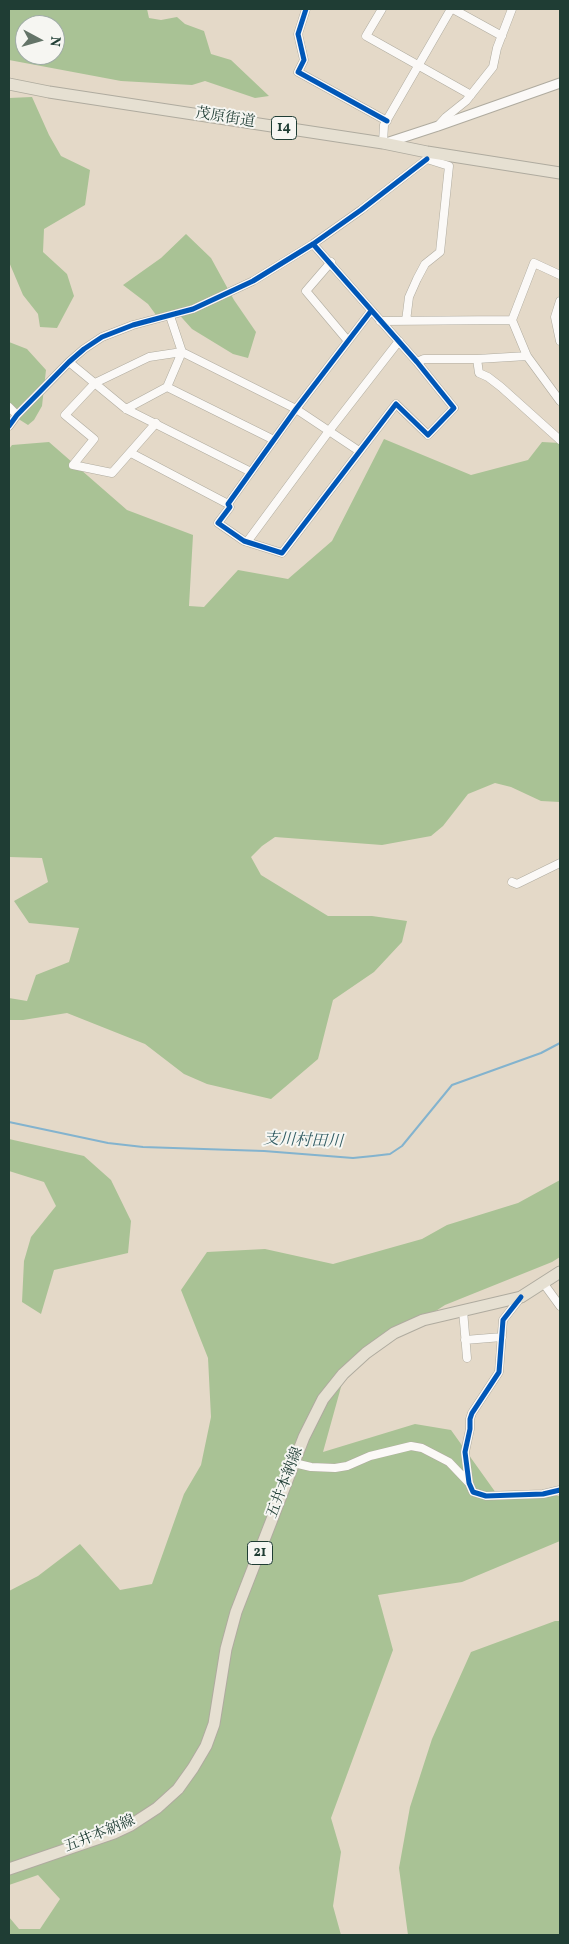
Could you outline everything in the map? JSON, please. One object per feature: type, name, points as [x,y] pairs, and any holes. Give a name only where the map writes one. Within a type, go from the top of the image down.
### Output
[{"type":"main road","name":"茂原街道","points":[[9,84],[49,92],[383,143],[427,155],[560,173]]},
{"type":"main road","name":"五井本納線","points":[[9,1869],[114,1833],[131,1825],[157,1808],[178,1789],[193,1768],[206,1746],[214,1724],[230,1628],[314,1414],[332,1386],[343,1374],[366,1353],[394,1333],[422,1320],[521,1297],[560,1272]]},
{"type":"street","points":[[306,9],[298,34],[304,60],[298,72],[387,120]]},
{"type":"street","points":[[382,9],[366,36],[471,95]]},
{"type":"street","points":[[502,36],[452,9],[384,125],[383,143],[438,126],[560,83]]},
{"type":"street","points":[[438,126],[471,95],[493,67],[497,48],[512,9]]},
{"type":"street","points":[[9,426],[17,415],[69,362],[102,337],[133,325],[193,309],[216,300],[252,281],[313,244],[361,210],[427,155],[449,166],[440,252],[425,264],[417,279],[410,297],[406,321]]},
{"type":"street","points":[[313,244],[418,362],[454,408],[428,435],[396,404],[282,553],[247,542],[218,523],[230,507],[228,504],[296,409],[371,311]]},
{"type":"street","points":[[331,262],[306,291],[348,341]]},
{"type":"street","points":[[560,275],[534,263],[512,320],[528,356],[560,401]]},
{"type":"street","points":[[560,302],[555,317],[560,341]]},
{"type":"street","points":[[126,409],[167,387],[182,352],[170,316]]},
{"type":"street","points":[[380,321],[512,320]]},
{"type":"street","points":[[247,542],[329,431],[399,341]]},
{"type":"street","points":[[156,423],[112,473],[73,465],[94,439],[66,415],[95,383],[149,357],[182,352],[296,409],[359,451]]},
{"type":"street","points":[[418,362],[424,359],[477,359],[528,356]]},
{"type":"street","points":[[477,359],[479,373],[501,387],[560,440]]},
{"type":"street","points":[[69,362],[126,409],[251,472]]},
{"type":"street","points":[[167,387],[274,440]]},
{"type":"street","points":[[9,407],[17,415]]},
{"type":"street","points":[[131,453],[228,504]]},
{"type":"street","points":[[512,882],[517,884],[560,863]]},
{"type":"street","points":[[544,1284],[560,1306]]},
{"type":"street","points":[[521,1297],[503,1320],[499,1372],[470,1419],[465,1452],[469,1483],[473,1492],[486,1496],[543,1494],[560,1490]]},
{"type":"street","points":[[463,1310],[467,1358]]},
{"type":"street","points":[[465,1340],[502,1337]]},
{"type":"street","points":[[294,1463],[311,1467],[335,1468],[347,1466],[370,1456],[411,1446],[422,1448],[449,1462],[469,1483]]},
{"type":"green space","points":[[9,9],[147,9],[149,18],[161,20],[177,17],[185,24],[204,31],[211,54],[231,60],[269,96],[255,98],[205,81],[192,85],[121,81],[36,65],[65,65],[65,15],[15,15],[15,61],[9,60]]},
{"type":"green space","points":[[32,97],[49,135],[61,156],[90,170],[85,205],[44,229],[43,252],[67,274],[74,296],[57,328],[40,327],[38,314],[23,295],[9,262],[9,98]]},
{"type":"green space","points":[[186,234],[211,258],[234,300],[256,332],[248,358],[233,354],[192,329],[175,310],[156,315],[148,304],[123,285],[161,258]]},
{"type":"green space","points":[[9,342],[27,349],[46,370],[42,406],[34,420],[28,425],[9,413]]},
{"type":"green space","points":[[384,439],[471,475],[528,460],[542,442],[560,443],[560,802],[541,801],[511,787],[495,783],[468,794],[443,826],[431,836],[382,845],[275,837],[251,857],[261,875],[328,916],[372,916],[407,921],[402,942],[374,972],[333,1000],[318,1059],[271,1099],[207,1084],[184,1074],[145,1044],[67,1013],[23,1020],[9,1020],[9,998],[27,1001],[36,975],[69,962],[79,928],[29,923],[14,901],[48,882],[42,858],[9,857],[9,449],[12,445],[49,442],[127,510],[193,535],[189,606],[204,607],[238,570],[288,579],[332,541]]},
{"type":"green space","points":[[9,1139],[84,1156],[111,1180],[131,1221],[128,1253],[54,1270],[41,1314],[22,1302],[24,1261],[31,1237],[56,1206],[44,1182],[9,1171]]},
{"type":"green space","points":[[560,1180],[560,1257],[552,1262],[445,1305],[346,1369],[323,1452],[415,1424],[451,1430],[496,1493],[560,1496],[560,1541],[462,1582],[378,1595],[393,1650],[331,1818],[341,1852],[333,1906],[341,1935],[9,1935],[9,1917],[19,1929],[40,1929],[60,1899],[38,1875],[9,1885],[9,1591],[38,1576],[80,1544],[120,1590],[152,1584],[184,1494],[201,1465],[211,1417],[208,1358],[181,1290],[207,1252],[265,1249],[333,1264],[422,1239],[447,1225],[518,1203]]},
{"type":"green space","points":[[555,1621],[560,1621],[560,1935],[408,1935],[399,1868],[410,1807],[432,1739],[471,1652]]},
{"type":"waterway","name":"支川村田川","points":[[9,1122],[108,1143],[143,1147],[264,1151],[353,1158],[390,1154],[402,1146],[452,1085],[541,1053],[560,1043]]},
{"type":"cycle path","points":[[306,9],[298,34],[304,60],[298,72],[387,121]]},
{"type":"cycle path","points":[[9,426],[17,415],[69,362],[102,337],[133,325],[193,309],[253,281],[313,244],[427,159]]},
{"type":"cycle path","points":[[313,244],[417,362],[454,408],[428,435],[396,404],[282,553],[244,541],[218,523],[230,507],[228,504],[296,409],[371,311]]},
{"type":"cycle path","points":[[521,1297],[503,1320],[499,1372],[470,1419],[465,1452],[469,1483],[473,1492],[486,1496],[543,1494],[560,1490]]}]
